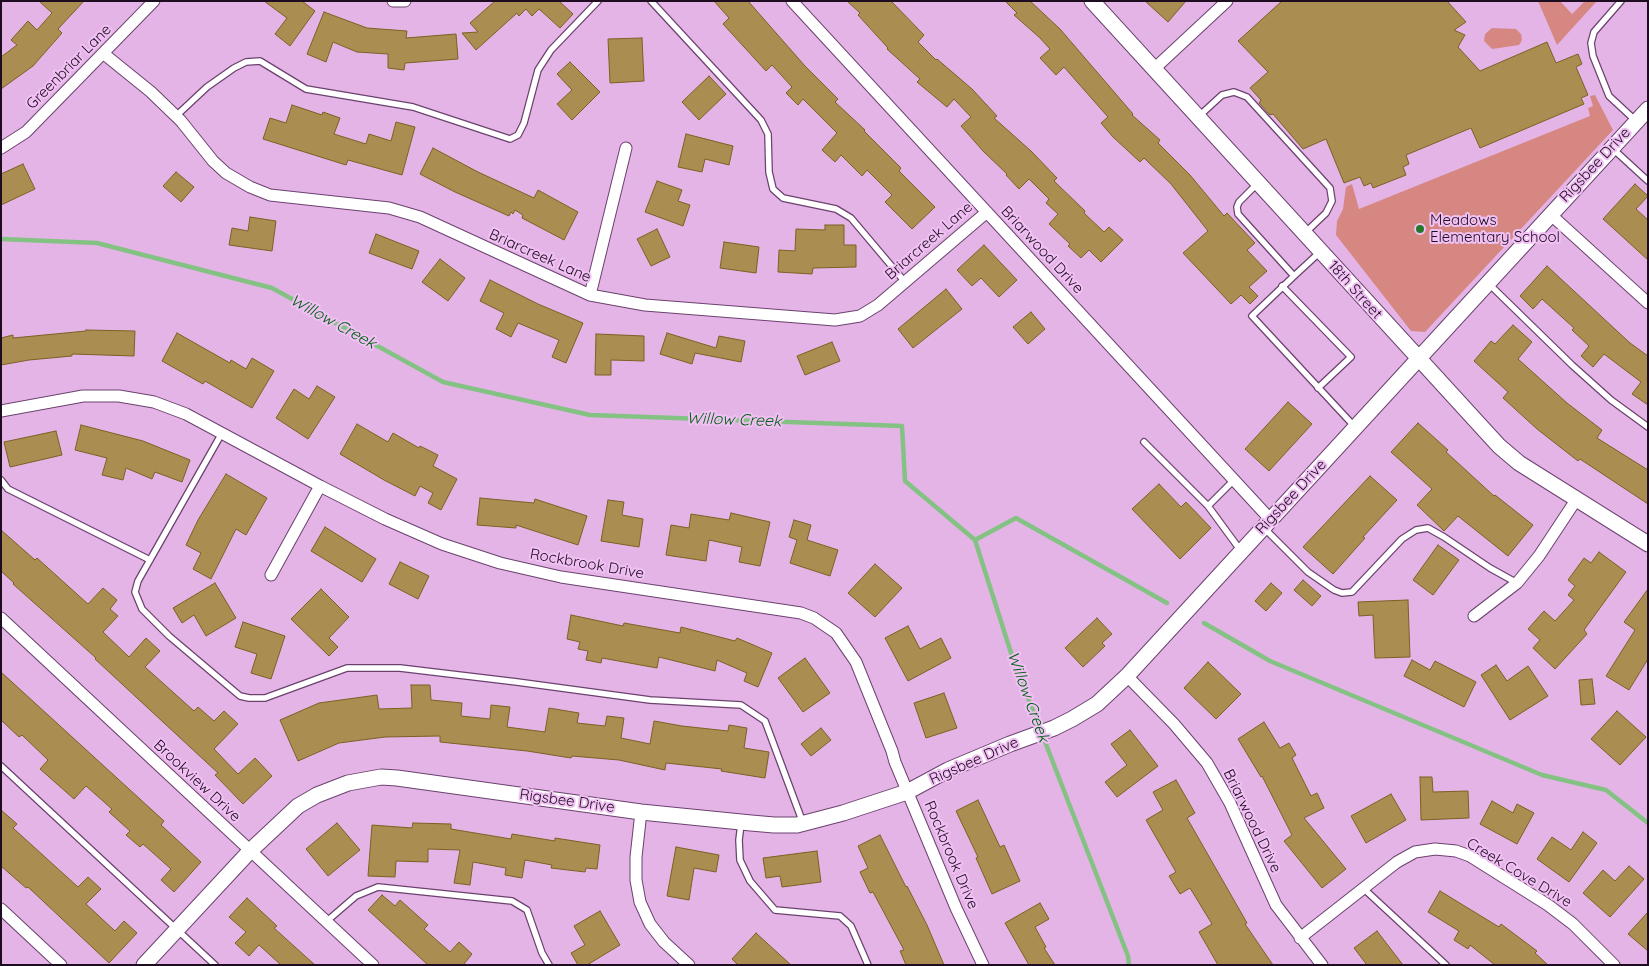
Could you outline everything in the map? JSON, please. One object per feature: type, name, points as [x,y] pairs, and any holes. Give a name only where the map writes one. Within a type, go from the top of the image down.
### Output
[{"type":"street","name":"Greenbriar Lane","points":[[1,148],[26,132],[154,1]]},
{"type":"street","points":[[393,1],[405,1]]},
{"type":"street","name":"Briarwood Drive","points":[[792,1],[1234,480],[1267,523]]},
{"type":"street","name":"18th Street","points":[[1092,1],[1499,446],[1519,463],[1648,544]]},
{"type":"street","points":[[1154,69],[1227,1]]},
{"type":"street","name":"Briarcreek Lane","points":[[104,54],[176,116],[213,161],[226,172],[250,187],[270,195],[389,208],[420,217],[590,295],[646,305],[835,320],[860,316],[878,305],[987,212]]},
{"type":"street","name":"Rigsbee Drive","points":[[144,965],[250,851],[298,806],[317,795],[348,783],[380,778],[407,780],[641,812],[774,825],[804,823],[843,813],[907,792],[948,770],[1054,728],[1097,704],[1127,676],[1648,109]]},
{"type":"street","points":[[590,295],[626,148]]},
{"type":"street","points":[[1550,214],[1648,303]]},
{"type":"street","name":"Rockbrook Drive","points":[[1,411],[83,396],[119,396],[154,402],[186,414],[385,519],[442,544],[500,563],[561,577],[801,613],[814,618],[836,633],[856,662],[907,792],[956,908],[983,965]]},
{"type":"street","points":[[271,575],[320,486]]},
{"type":"street","points":[[1474,616],[1516,583],[1539,556],[1576,500]]},
{"type":"street","name":"Brookview Drive","points":[[1,618],[373,965]]},
{"type":"street","name":"Briarwood Drive","points":[[1127,676],[1174,724],[1206,763],[1230,803],[1276,905],[1322,965]]},
{"type":"street","points":[[641,812],[636,864],[636,880],[640,902],[650,924],[664,942],[689,965]]},
{"type":"street","name":"Creek Cove Drive","points":[[1300,938],[1397,862],[1415,852],[1435,848],[1456,851],[1470,856],[1548,905],[1573,924],[1614,965]]},
{"type":"street","points":[[1,910],[61,965]]},
{"type":"lane","points":[[176,116],[207,86],[234,68],[246,62],[260,61],[306,88],[413,107],[510,139],[518,135],[524,123],[538,70],[551,50],[598,1]]},
{"type":"lane","points":[[650,1],[761,120],[768,134],[769,172],[774,189],[783,198],[836,209],[851,218],[905,282]]},
{"type":"lane","points":[[1621,1],[1594,32],[1591,43],[1593,56],[1609,96],[1636,121]]},
{"type":"lane","points":[[1198,117],[1222,95],[1234,92],[1247,97],[1330,188],[1332,201],[1326,213],[1304,234]]},
{"type":"lane","points":[[1612,148],[1648,181]]},
{"type":"lane","points":[[1258,183],[1239,202],[1237,207],[1238,214],[1294,276]]},
{"type":"lane","points":[[1320,252],[1252,316],[1355,427]]},
{"type":"lane","points":[[1487,282],[1579,371],[1611,400],[1648,428]]},
{"type":"lane","points":[[1282,286],[1351,357],[1318,388]]},
{"type":"lane","points":[[222,433],[138,581],[135,592],[142,609],[169,636],[240,696],[265,698],[347,668],[400,668],[650,700],[741,705],[765,721],[804,823]]},
{"type":"lane","points":[[1144,442],[1208,506],[1241,551]]},
{"type":"lane","points":[[1,480],[8,489],[150,560]]},
{"type":"lane","points":[[1208,506],[1234,480]]},
{"type":"lane","points":[[1267,523],[1308,572],[1334,590],[1342,593],[1352,592],[1402,539],[1416,530],[1428,528],[1516,583]]},
{"type":"lane","points":[[1,766],[215,965]]},
{"type":"lane","points":[[741,822],[739,840],[740,860],[750,881],[762,896],[775,910],[840,916],[851,926],[868,965]]},
{"type":"lane","points":[[327,921],[356,896],[378,887],[512,901],[527,910],[542,953],[549,965]]},
{"type":"lane","points":[[1364,888],[1446,965]]},
{"type":"shaded area","points":[[1538,1],[1560,1],[1572,14],[1585,1],[1597,1],[1557,45]]},
{"type":"shaded area","points":[[1492,28],[1516,29],[1521,34],[1521,42],[1519,45],[1492,49],[1484,41],[1485,34]]},
{"type":"shaded area","points":[[1595,95],[1613,130],[1425,332],[1411,331],[1336,235],[1337,221],[1343,209],[1346,187],[1352,184],[1359,209],[1590,116],[1588,108],[1593,106],[1590,96]]},
{"type":"building","points":[[39,1],[84,1],[58,29],[62,33],[33,66],[1,89],[1,57],[17,45],[11,40],[28,21],[37,30],[52,13]]},
{"type":"building","points":[[264,1],[302,1],[315,11],[290,46],[275,34],[287,18]]},
{"type":"building","points":[[495,1],[559,1],[573,14],[560,28],[539,9],[532,16],[526,9],[519,16],[517,13],[476,50],[462,33],[478,32],[470,23]]},
{"type":"building","points":[[714,1],[748,1],[805,66],[838,99],[835,102],[865,130],[901,168],[899,171],[935,207],[912,229],[885,202],[892,195],[867,170],[862,176],[841,155],[835,162],[822,150],[837,133],[803,99],[798,105],[786,93],[792,87],[772,65],[766,71],[723,24],[729,18]]},
{"type":"building","points":[[847,1],[891,1],[924,35],[918,42],[936,60],[972,89],[997,116],[994,118],[1031,151],[1057,178],[1054,181],[1085,211],[1084,213],[1104,232],[1109,227],[1123,240],[1101,262],[1089,250],[1081,258],[1068,246],[1070,244],[1049,224],[1058,214],[1046,203],[1049,199],[1029,179],[1019,189],[961,126],[971,117],[954,99],[947,107],[917,82],[920,79],[887,49],[858,15],[860,13]]},
{"type":"building","points":[[1005,1],[1030,1],[1060,29],[1132,115],[1160,140],[1158,143],[1190,175],[1224,216],[1227,213],[1255,243],[1247,250],[1267,271],[1249,287],[1258,296],[1250,304],[1241,295],[1231,304],[1183,253],[1208,231],[1171,184],[1144,158],[1140,162],[1113,137],[1101,123],[1108,117],[1064,67],[1056,75],[1040,58],[1050,49],[1014,15],[1017,13]]},
{"type":"building","points":[[1145,1],[1186,1],[1168,22]]},
{"type":"building","points":[[1282,1],[1447,1],[1466,22],[1454,30],[1465,35],[1458,47],[1480,71],[1547,42],[1556,63],[1578,54],[1582,64],[1576,67],[1588,95],[1581,98],[1584,104],[1480,148],[1471,128],[1406,155],[1409,164],[1403,167],[1406,175],[1373,188],[1371,183],[1364,186],[1360,177],[1344,183],[1326,139],[1303,149],[1273,114],[1270,115],[1259,103],[1261,100],[1250,88],[1268,72],[1238,41]]},
{"type":"building","points":[[324,12],[367,28],[407,31],[406,38],[456,34],[458,59],[405,63],[404,70],[388,68],[388,54],[357,52],[333,42],[326,62],[307,54]]},
{"type":"building","points":[[642,38],[644,81],[610,83],[608,39]]},
{"type":"building","points":[[570,62],[600,92],[572,120],[557,104],[572,90],[557,74]]},
{"type":"building","points":[[709,76],[726,94],[699,120],[682,102]]},
{"type":"building","points":[[292,105],[322,115],[323,112],[340,118],[334,134],[366,144],[369,134],[391,141],[396,122],[415,127],[402,175],[348,160],[346,165],[263,139],[270,118],[286,123]]},
{"type":"building","points":[[686,134],[733,146],[729,165],[705,159],[702,172],[678,167]]},
{"type":"building","points":[[433,148],[478,172],[534,198],[538,190],[578,212],[564,240],[522,218],[523,215],[515,210],[509,216],[420,174]]},
{"type":"building","points":[[23,164],[35,189],[1,205],[1,174]]},
{"type":"building","points":[[176,172],[194,187],[181,202],[163,186]]},
{"type":"building","points":[[657,181],[682,190],[678,201],[690,205],[683,226],[645,212]]},
{"type":"building","points":[[1635,184],[1648,196],[1636,209],[1648,220],[1648,260],[1603,219]]},
{"type":"building","points":[[250,217],[276,221],[272,251],[229,245],[232,228],[248,231]]},
{"type":"building","points":[[825,225],[844,225],[844,245],[856,245],[856,267],[813,268],[812,274],[778,272],[779,250],[795,251],[796,229],[825,230]]},
{"type":"building","points":[[657,229],[670,257],[651,266],[637,239]]},
{"type":"building","points":[[376,234],[419,251],[412,269],[369,253]]},
{"type":"building","points":[[724,242],[759,247],[756,273],[720,268]]},
{"type":"building","points":[[984,245],[1017,280],[999,297],[981,278],[972,286],[957,270]]},
{"type":"building","points":[[440,259],[465,278],[448,301],[422,282]]},
{"type":"building","points":[[1547,266],[1630,343],[1648,356],[1648,405],[1632,394],[1641,382],[1604,354],[1593,367],[1581,356],[1589,346],[1572,330],[1574,328],[1542,299],[1533,309],[1520,296]]},
{"type":"building","points":[[490,280],[538,304],[583,323],[566,363],[552,357],[559,340],[518,323],[511,337],[496,329],[504,313],[480,301]]},
{"type":"building","points":[[946,289],[962,309],[913,348],[898,329]]},
{"type":"building","points":[[1031,312],[1045,329],[1028,344],[1013,327]]},
{"type":"building","points":[[1513,325],[1532,342],[1518,359],[1567,403],[1602,430],[1597,438],[1648,470],[1648,504],[1580,459],[1578,461],[1537,429],[1503,398],[1508,392],[1474,361],[1491,341],[1495,344]]},
{"type":"building","points":[[86,330],[135,331],[134,356],[72,354],[72,356],[1,365],[1,338],[13,335],[13,338]]},
{"type":"building","points":[[177,333],[230,363],[231,360],[246,369],[252,358],[274,371],[252,408],[205,381],[203,384],[162,361]]},
{"type":"building","points":[[667,333],[716,348],[719,336],[745,341],[741,362],[695,353],[692,364],[660,354]]},
{"type":"building","points":[[596,334],[644,336],[644,361],[611,360],[611,375],[595,375]]},
{"type":"building","points":[[832,342],[840,361],[805,375],[797,356]]},
{"type":"building","points":[[317,386],[335,397],[308,439],[276,418],[294,389],[309,399]]},
{"type":"building","points":[[1288,402],[1312,424],[1269,471],[1245,449]]},
{"type":"building","points":[[1418,423],[1448,450],[1446,452],[1494,496],[1533,525],[1508,556],[1458,516],[1444,531],[1417,505],[1432,489],[1391,452]]},
{"type":"building","points":[[357,424],[388,442],[393,433],[419,448],[420,446],[438,455],[433,466],[457,479],[441,510],[428,503],[433,493],[420,486],[415,496],[340,454]]},
{"type":"building","points":[[81,425],[143,441],[190,460],[182,482],[155,472],[152,479],[126,468],[123,480],[102,475],[107,458],[75,450]]},
{"type":"building","points":[[56,431],[62,455],[10,467],[4,442]]},
{"type":"building","points":[[226,474],[267,498],[246,535],[236,529],[211,579],[193,569],[201,553],[186,545],[198,520]]},
{"type":"building","points":[[1370,476],[1397,500],[1363,537],[1365,538],[1333,574],[1303,547]]},
{"type":"building","points":[[1159,484],[1181,507],[1186,502],[1211,528],[1180,559],[1132,509]]},
{"type":"building","points":[[480,498],[534,503],[535,499],[587,516],[578,545],[516,525],[516,528],[477,525]]},
{"type":"building","points":[[608,500],[624,502],[622,515],[643,519],[639,547],[601,541]]},
{"type":"building","points":[[731,513],[770,522],[760,566],[739,562],[742,547],[709,540],[706,561],[666,555],[671,525],[689,528],[691,514],[729,520]]},
{"type":"building","points":[[794,520],[811,525],[807,540],[838,550],[830,576],[790,563],[797,540],[789,537]]},
{"type":"building","points":[[325,527],[376,559],[362,582],[311,551]]},
{"type":"building","points":[[1,530],[35,560],[37,558],[88,604],[103,588],[117,600],[110,609],[118,616],[103,632],[129,657],[146,638],[160,651],[145,667],[194,711],[198,707],[214,721],[224,711],[238,724],[214,749],[238,774],[255,758],[272,776],[243,804],[215,775],[218,773],[1,571]]},
{"type":"building","points":[[1438,545],[1459,560],[1433,595],[1413,580]]},
{"type":"building","points":[[1599,552],[1626,572],[1584,630],[1587,634],[1555,669],[1533,648],[1540,640],[1528,629],[1544,611],[1555,621],[1574,600],[1568,595],[1575,586],[1568,580],[1584,558],[1591,563]]},
{"type":"building","points":[[400,562],[429,576],[418,599],[389,584]]},
{"type":"building","points":[[875,564],[902,588],[875,617],[848,593]]},
{"type":"building","points":[[1303,580],[1321,596],[1312,606],[1294,590]]},
{"type":"building","points":[[215,583],[236,618],[206,636],[194,615],[182,623],[173,608]]},
{"type":"building","points":[[1271,583],[1282,593],[1266,611],[1255,601]]},
{"type":"building","points":[[321,589],[349,617],[329,638],[338,647],[329,656],[291,619]]},
{"type":"building","points":[[1648,589],[1648,659],[1629,690],[1606,676],[1635,630],[1624,622]]},
{"type":"building","points":[[1408,600],[1410,657],[1375,658],[1373,615],[1359,616],[1358,602]]},
{"type":"building","points":[[571,615],[623,626],[624,623],[680,633],[681,627],[735,641],[737,638],[772,653],[758,687],[744,681],[747,673],[717,660],[715,671],[659,657],[657,668],[602,658],[601,663],[586,660],[588,651],[578,649],[580,642],[567,639]]},
{"type":"building","points":[[1097,618],[1112,634],[1102,643],[1105,646],[1083,667],[1065,648]]},
{"type":"building","points":[[243,622],[285,636],[271,679],[251,673],[257,654],[235,647]]},
{"type":"building","points":[[908,626],[920,649],[941,638],[951,658],[908,681],[885,638]]},
{"type":"building","points":[[805,658],[830,693],[803,712],[778,678]]},
{"type":"building","points":[[1412,660],[1430,670],[1435,661],[1476,682],[1464,707],[1404,676]]},
{"type":"building","points":[[1208,662],[1241,694],[1216,719],[1184,688]]},
{"type":"building","points":[[1496,665],[1507,681],[1528,666],[1548,696],[1510,720],[1481,675]]},
{"type":"building","points":[[1,672],[164,821],[161,825],[201,862],[174,892],[161,880],[171,869],[143,844],[140,847],[126,835],[130,831],[109,812],[112,809],[86,786],[74,799],[40,769],[48,760],[22,735],[19,737],[1,720]]},
{"type":"building","points":[[1592,679],[1595,704],[1581,705],[1579,680]]},
{"type":"building","points":[[411,685],[430,685],[431,700],[462,703],[461,716],[490,719],[491,705],[510,707],[507,727],[545,732],[549,708],[579,713],[577,723],[605,726],[607,716],[624,718],[621,738],[650,744],[654,721],[728,731],[729,725],[747,728],[744,748],[769,752],[765,778],[721,771],[722,769],[666,763],[665,770],[619,760],[572,756],[571,758],[527,751],[440,742],[440,736],[385,737],[339,743],[298,761],[280,720],[319,703],[377,695],[379,709],[412,708]]},
{"type":"building","points":[[944,693],[957,728],[926,738],[914,703]]},
{"type":"building","points":[[1617,711],[1646,737],[1620,765],[1591,739]]},
{"type":"building","points":[[1264,722],[1280,748],[1289,743],[1296,755],[1292,758],[1311,796],[1317,793],[1324,808],[1304,818],[1346,869],[1322,888],[1284,841],[1292,835],[1262,776],[1238,739]]},
{"type":"building","points":[[821,728],[831,740],[811,756],[801,744]]},
{"type":"building","points":[[1130,730],[1158,766],[1117,797],[1105,782],[1127,765],[1111,744]]},
{"type":"building","points":[[1420,777],[1432,777],[1433,792],[1468,791],[1469,818],[1421,820]]},
{"type":"building","points":[[1176,780],[1195,813],[1187,818],[1247,923],[1245,924],[1273,965],[1218,965],[1199,932],[1212,924],[1190,888],[1180,894],[1169,876],[1176,872],[1146,820],[1163,810],[1153,792]]},
{"type":"building","points":[[1391,794],[1406,820],[1366,843],[1351,816]]},
{"type":"building","points":[[978,800],[1000,847],[1004,845],[1020,881],[992,894],[976,858],[978,857],[956,811]]},
{"type":"building","points":[[1492,801],[1513,813],[1517,804],[1534,813],[1517,844],[1480,824]]},
{"type":"building","points":[[1,810],[17,824],[13,828],[78,887],[88,877],[101,889],[86,904],[115,931],[124,921],[137,933],[109,963],[28,887],[26,888],[1,866]]},
{"type":"building","points":[[337,823],[360,850],[328,876],[306,849]]},
{"type":"building","points":[[413,823],[451,824],[451,829],[511,839],[512,834],[555,841],[555,838],[600,845],[597,869],[586,868],[585,872],[551,868],[552,865],[525,860],[522,878],[505,875],[506,868],[473,862],[470,885],[454,883],[460,850],[428,849],[428,862],[396,861],[395,877],[368,876],[372,825],[412,828]]},
{"type":"building","points":[[1583,832],[1597,843],[1569,882],[1537,859],[1552,837],[1571,850]]},
{"type":"building","points":[[880,835],[927,925],[944,965],[906,965],[900,951],[904,950],[873,892],[870,893],[860,872],[868,868],[858,846]]},
{"type":"building","points":[[676,847],[719,855],[716,872],[694,868],[689,900],[667,896]]},
{"type":"building","points":[[817,851],[821,882],[782,887],[780,876],[766,878],[763,858]]},
{"type":"building","points":[[1629,866],[1644,879],[1610,917],[1583,893],[1603,870],[1615,881]]},
{"type":"building","points":[[1440,891],[1499,927],[1501,924],[1537,951],[1535,953],[1548,965],[1495,965],[1470,945],[1468,949],[1454,940],[1459,931],[1428,912]]},
{"type":"building","points":[[382,895],[395,906],[400,900],[428,925],[424,929],[450,952],[459,942],[472,954],[465,965],[428,965],[368,910]]},
{"type":"building","points":[[247,898],[277,926],[274,928],[315,965],[281,965],[259,945],[249,956],[235,943],[246,932],[229,917]]},
{"type":"building","points":[[1040,903],[1049,919],[1035,927],[1046,947],[1044,948],[1055,965],[1029,965],[1005,923]]},
{"type":"building","points":[[600,911],[620,945],[587,965],[578,965],[571,953],[585,945],[574,926]]},
{"type":"building","points":[[1648,912],[1648,951],[1628,934]]},
{"type":"building","points":[[1377,931],[1403,965],[1367,965],[1354,948]]},
{"type":"building","points":[[756,933],[791,965],[738,965],[732,959]]},
{"type":"waterway","name":"Willow Creek","points":[[1,239],[97,243],[272,288],[443,382],[590,415],[902,426],[905,481],[975,540],[1013,659],[1128,956],[1129,965]]},
{"type":"waterway","points":[[975,540],[1016,518],[1167,603]]},
{"type":"waterway","points":[[1204,623],[1270,661],[1542,775],[1606,790],[1648,823]]},
{"type":"place","name":"Meadows Elementary School","points":[[1420,229]]}]
